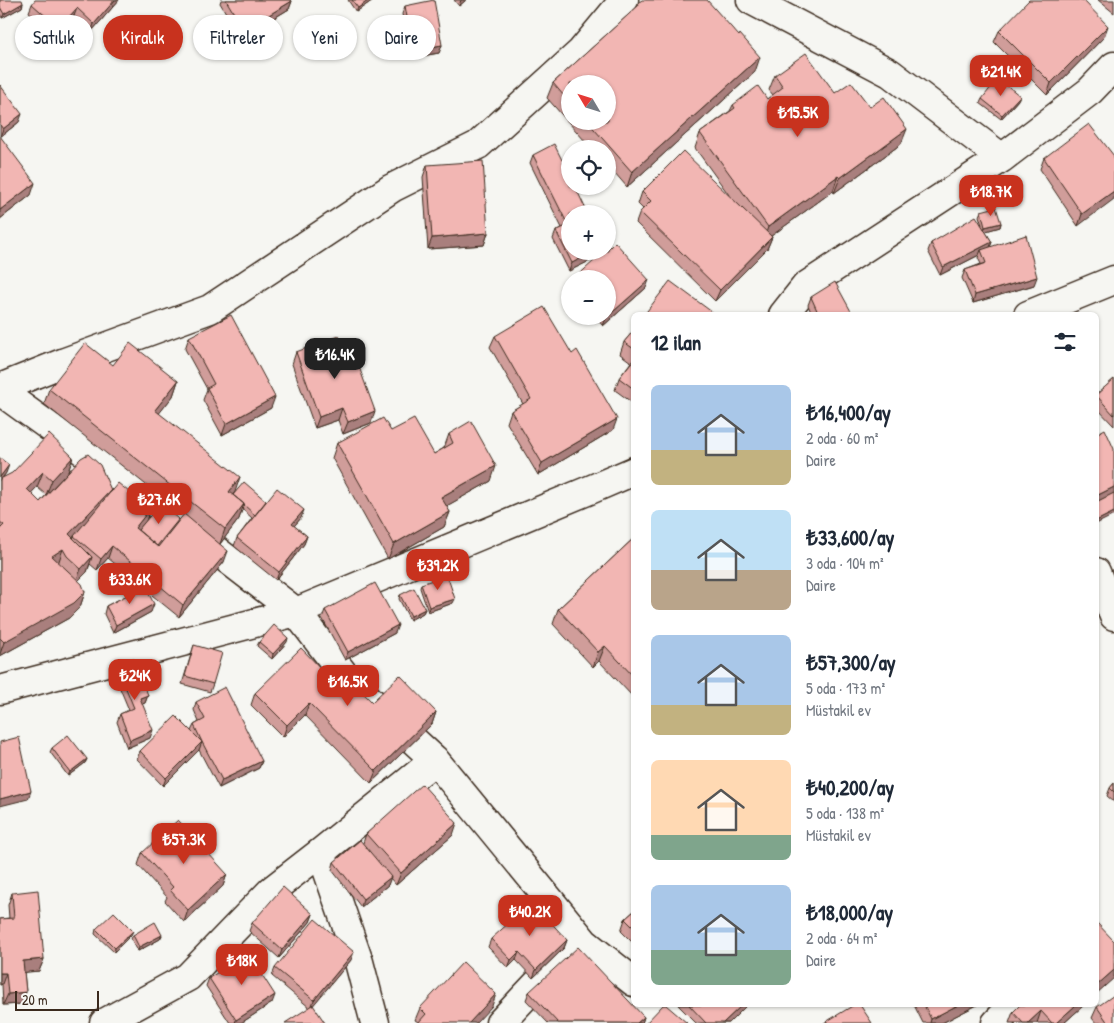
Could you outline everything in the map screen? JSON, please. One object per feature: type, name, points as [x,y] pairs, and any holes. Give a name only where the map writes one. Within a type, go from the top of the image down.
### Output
[{"type":"street","points":[[0,388],[210,309],[392,188],[478,145],[581,52],[624,0]]},
{"type":"street","points":[[751,0],[890,73],[1002,158]]},
{"type":"street","points":[[785,312],[806,286],[1002,158],[1090,91],[1114,66]]},
{"type":"street","points":[[1035,312],[1114,280]]},
{"type":"street","points":[[0,392],[149,499],[296,612],[349,682],[434,760],[585,943],[631,980]]},
{"type":"street","points":[[0,690],[296,612],[631,474]]},
{"type":"street","points":[[1099,579],[1114,616]]},
{"type":"street","points":[[1099,625],[1114,620]]},
{"type":"street","points":[[104,1023],[188,977],[272,890],[434,760]]},
{"type":"street","points":[[321,852],[358,962],[374,1023]]},
{"type":"street","points":[[500,1023],[571,948],[585,943]]},
{"type":"street","points":[[996,1023],[1011,1007]]},
{"type":"building","points":[[0,0],[22,0],[23,3],[4,14],[0,7]]},
{"type":"building","points":[[35,0],[115,0],[94,24],[93,15],[84,15],[77,8],[71,15],[44,15],[32,4]]},
{"type":"building","points":[[226,0],[292,1],[269,15],[235,15]]},
{"type":"building","points":[[352,0],[369,0],[358,8]]},
{"type":"building","points":[[434,0],[442,45],[436,46],[436,15],[407,15],[405,6]]},
{"type":"building","points":[[642,0],[707,0],[760,57],[632,172],[616,154],[616,140],[604,140],[595,130],[616,130],[616,75],[562,75],[639,5],[638,3]]},
{"type":"building","points":[[1029,0],[1083,0],[1108,26],[1051,83],[999,31]]},
{"type":"building","points":[[806,53],[835,93],[851,82],[870,107],[884,97],[907,129],[768,227],[700,133],[735,108],[733,105],[758,86],[767,99],[783,87],[775,75]]},
{"type":"building","points":[[561,76],[561,92],[553,83]]},
{"type":"building","points":[[998,78],[1020,96],[1002,115],[982,99]]},
{"type":"building","points":[[0,85],[22,114],[3,129],[0,125]]},
{"type":"building","points":[[1089,124],[1114,156],[1114,191],[1082,214],[1044,158]]},
{"type":"building","points":[[0,136],[35,183],[0,210]]},
{"type":"building","points":[[554,144],[561,158],[561,195],[579,195],[584,205],[561,205],[561,211],[533,155]]},
{"type":"building","points":[[683,151],[772,237],[720,290],[640,212],[651,201],[642,192]]},
{"type":"building","points":[[483,161],[488,233],[432,238],[427,165]]},
{"type":"building","points":[[996,207],[1001,223],[985,227],[981,211]]},
{"type":"building","points":[[976,216],[992,242],[943,267],[931,243]]},
{"type":"building","points":[[561,228],[561,241],[556,231]]},
{"type":"building","points":[[1026,235],[1037,277],[975,295],[965,270],[986,263],[981,250]]},
{"type":"building","points":[[616,243],[649,280],[616,309],[616,270],[584,270],[595,260],[616,260]]},
{"type":"building","points":[[670,281],[712,312],[646,312]]},
{"type":"building","points":[[835,282],[851,312],[818,312],[811,297]]},
{"type":"building","points":[[544,307],[572,354],[577,350],[617,419],[542,463],[511,411],[531,399],[495,336]]},
{"type":"building","points":[[231,315],[275,397],[226,424],[207,388],[214,384],[189,337]]},
{"type":"building","points":[[631,334],[631,347],[624,342]]},
{"type":"building","points":[[339,336],[351,367],[358,364],[375,411],[348,422],[342,408],[319,417],[296,352]]},
{"type":"building","points":[[85,343],[113,365],[130,343],[178,381],[155,410],[240,477],[229,492],[244,504],[225,529],[49,389]]},
{"type":"building","points":[[631,363],[631,387],[619,378]]},
{"type":"building","points":[[1114,379],[1114,415],[1099,398],[1099,392]]},
{"type":"building","points":[[383,418],[391,431],[414,419],[434,454],[453,443],[449,434],[471,421],[496,466],[441,497],[450,512],[394,544],[337,443]]},
{"type":"building","points":[[1105,429],[1114,449],[1114,487],[1099,494],[1099,432]]},
{"type":"building","points":[[49,434],[73,457],[52,480],[43,472],[27,489],[40,502],[81,458],[88,454],[100,465],[111,490],[69,534],[92,557],[81,569],[67,556],[63,549],[52,556],[82,584],[85,592],[74,603],[4,642],[0,638],[0,529],[4,525],[0,522],[0,479],[12,473]]},
{"type":"building","points":[[0,458],[9,465],[0,477]]},
{"type":"building","points":[[244,482],[266,501],[255,515],[233,495]]},
{"type":"building","points":[[118,483],[150,509],[135,528],[158,547],[184,514],[228,551],[183,605],[112,546],[101,559],[74,536]]},
{"type":"building","points":[[277,488],[304,510],[292,524],[307,536],[279,572],[237,538]]},
{"type":"building","points":[[1114,493],[1114,512],[1099,520],[1099,500]]},
{"type":"building","points":[[161,503],[179,519],[157,546],[138,530]]},
{"type":"building","points":[[631,541],[631,674],[605,646],[598,652],[558,609]]},
{"type":"building","points":[[447,575],[455,599],[429,607],[421,584]]},
{"type":"building","points":[[375,583],[398,625],[348,652],[325,610]]},
{"type":"building","points":[[145,586],[154,604],[116,625],[106,606]]},
{"type":"building","points":[[414,588],[425,609],[411,616],[400,595]]},
{"type":"building","points":[[274,625],[288,638],[273,654],[259,642]]},
{"type":"building","points":[[194,645],[222,653],[213,684],[185,676]]},
{"type":"building","points":[[301,648],[334,682],[344,673],[372,702],[400,675],[436,712],[376,771],[309,703],[287,725],[255,693]]},
{"type":"building","points":[[134,659],[148,695],[140,698],[153,730],[130,740],[120,714],[134,708],[117,666]]},
{"type":"building","points":[[225,687],[262,761],[222,780],[194,725],[205,719],[196,702]]},
{"type":"building","points":[[176,716],[202,742],[166,778],[140,751]]},
{"type":"building","points":[[68,735],[87,759],[70,772],[52,748]]},
{"type":"building","points":[[19,737],[31,791],[0,799],[0,742]]},
{"type":"building","points":[[1114,783],[1114,792],[1110,788]]},
{"type":"building","points":[[422,784],[457,823],[401,873],[366,834]]},
{"type":"building","points":[[178,820],[227,874],[188,910],[170,890],[173,887],[142,853]]},
{"type":"building","points":[[360,840],[391,877],[363,899],[334,862]]},
{"type":"building","points":[[283,887],[313,914],[282,950],[252,923]]},
{"type":"building","points":[[38,890],[44,959],[23,961],[26,992],[8,994],[6,973],[0,973],[0,919],[14,918],[12,893]]},
{"type":"building","points":[[532,902],[567,940],[536,970],[519,952],[511,960],[491,939]]},
{"type":"building","points":[[114,912],[133,931],[115,948],[96,929]]},
{"type":"building","points":[[631,914],[631,925],[625,919]]},
{"type":"building","points":[[315,919],[354,952],[314,1000],[275,968]]},
{"type":"building","points":[[155,922],[162,935],[139,947],[133,935]]},
{"type":"building","points":[[1099,925],[1114,941],[1114,970],[1099,983]]},
{"type":"building","points":[[578,947],[631,1003],[631,1007],[635,1007],[644,1017],[637,1023],[558,1023],[529,992]]},
{"type":"building","points":[[248,953],[275,995],[236,1020],[209,978]]},
{"type":"building","points":[[463,962],[496,994],[469,1023],[418,1023],[426,1014],[420,1008]]},
{"type":"building","points":[[1114,995],[1114,1023],[1108,1023],[1097,1007]]},
{"type":"building","points":[[313,1005],[325,1023],[285,1023]]},
{"type":"building","points":[[661,1007],[668,1007],[687,1023],[646,1023]]},
{"type":"building","points":[[691,1007],[740,1007],[723,1023],[706,1023]]},
{"type":"building","points":[[851,1007],[861,1007],[872,1023],[824,1023]]},
{"type":"building","points":[[925,1007],[954,1007],[931,1019]]},
{"type":"building","points":[[1018,1007],[1074,1007],[1056,1023],[1052,1023],[1041,1011],[1028,1023],[1023,1023],[1013,1012]]}]
